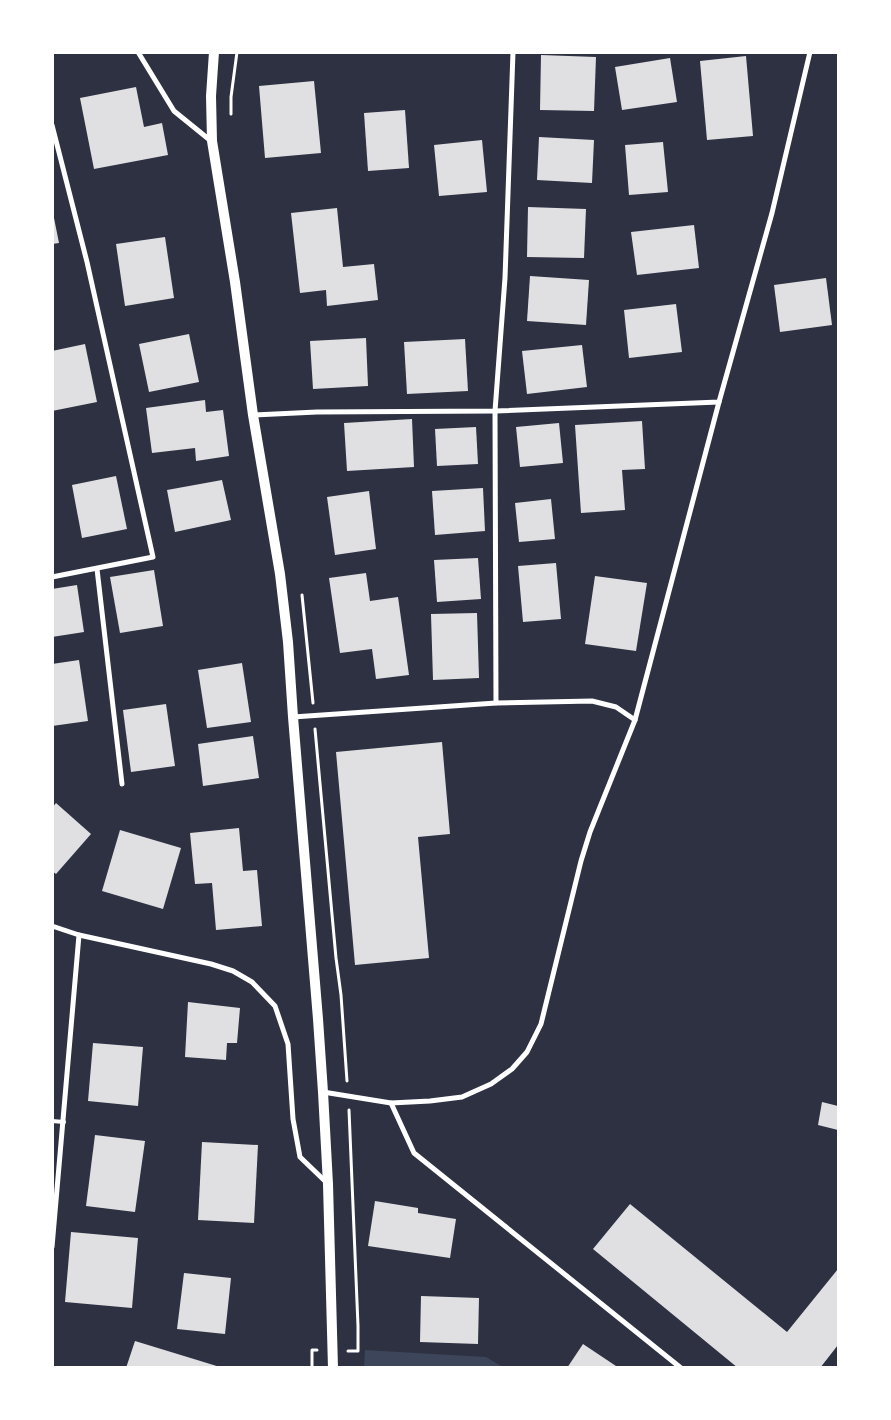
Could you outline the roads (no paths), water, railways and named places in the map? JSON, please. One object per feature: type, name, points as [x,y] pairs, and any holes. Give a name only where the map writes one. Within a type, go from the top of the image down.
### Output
[{"type":"main road","points":[[214,52],[212,141],[253,415],[280,574],[288,642],[323,1092],[328,1184],[333,1368]]},
{"type":"street","points":[[138,52],[174,111],[212,141]]},
{"type":"street","points":[[496,704],[495,411],[505,278],[513,52]]},
{"type":"street","points":[[323,1092],[391,1103],[462,1097],[491,1084],[512,1069],[527,1052],[541,1024],[581,861],[590,832],[635,720],[718,402],[772,213],[810,52]]},
{"type":"street","points":[[52,125],[86,262],[153,557],[52,577]]},
{"type":"street","points":[[253,415],[317,412],[495,411],[718,402]]},
{"type":"street","points":[[96,569],[122,784]]},
{"type":"street","points":[[293,718],[496,704],[592,701],[616,707],[635,720]]},
{"type":"street","points":[[53,926],[79,935],[211,964],[233,971],[252,982],[265,994],[275,1006],[288,1044],[293,1119],[300,1157],[328,1184]]},
{"type":"street","points":[[52,1247],[79,935]]},
{"type":"street","points":[[391,1103],[414,1153],[682,1368]]},
{"type":"lane","points":[[52,1121],[64,1122]]}]
